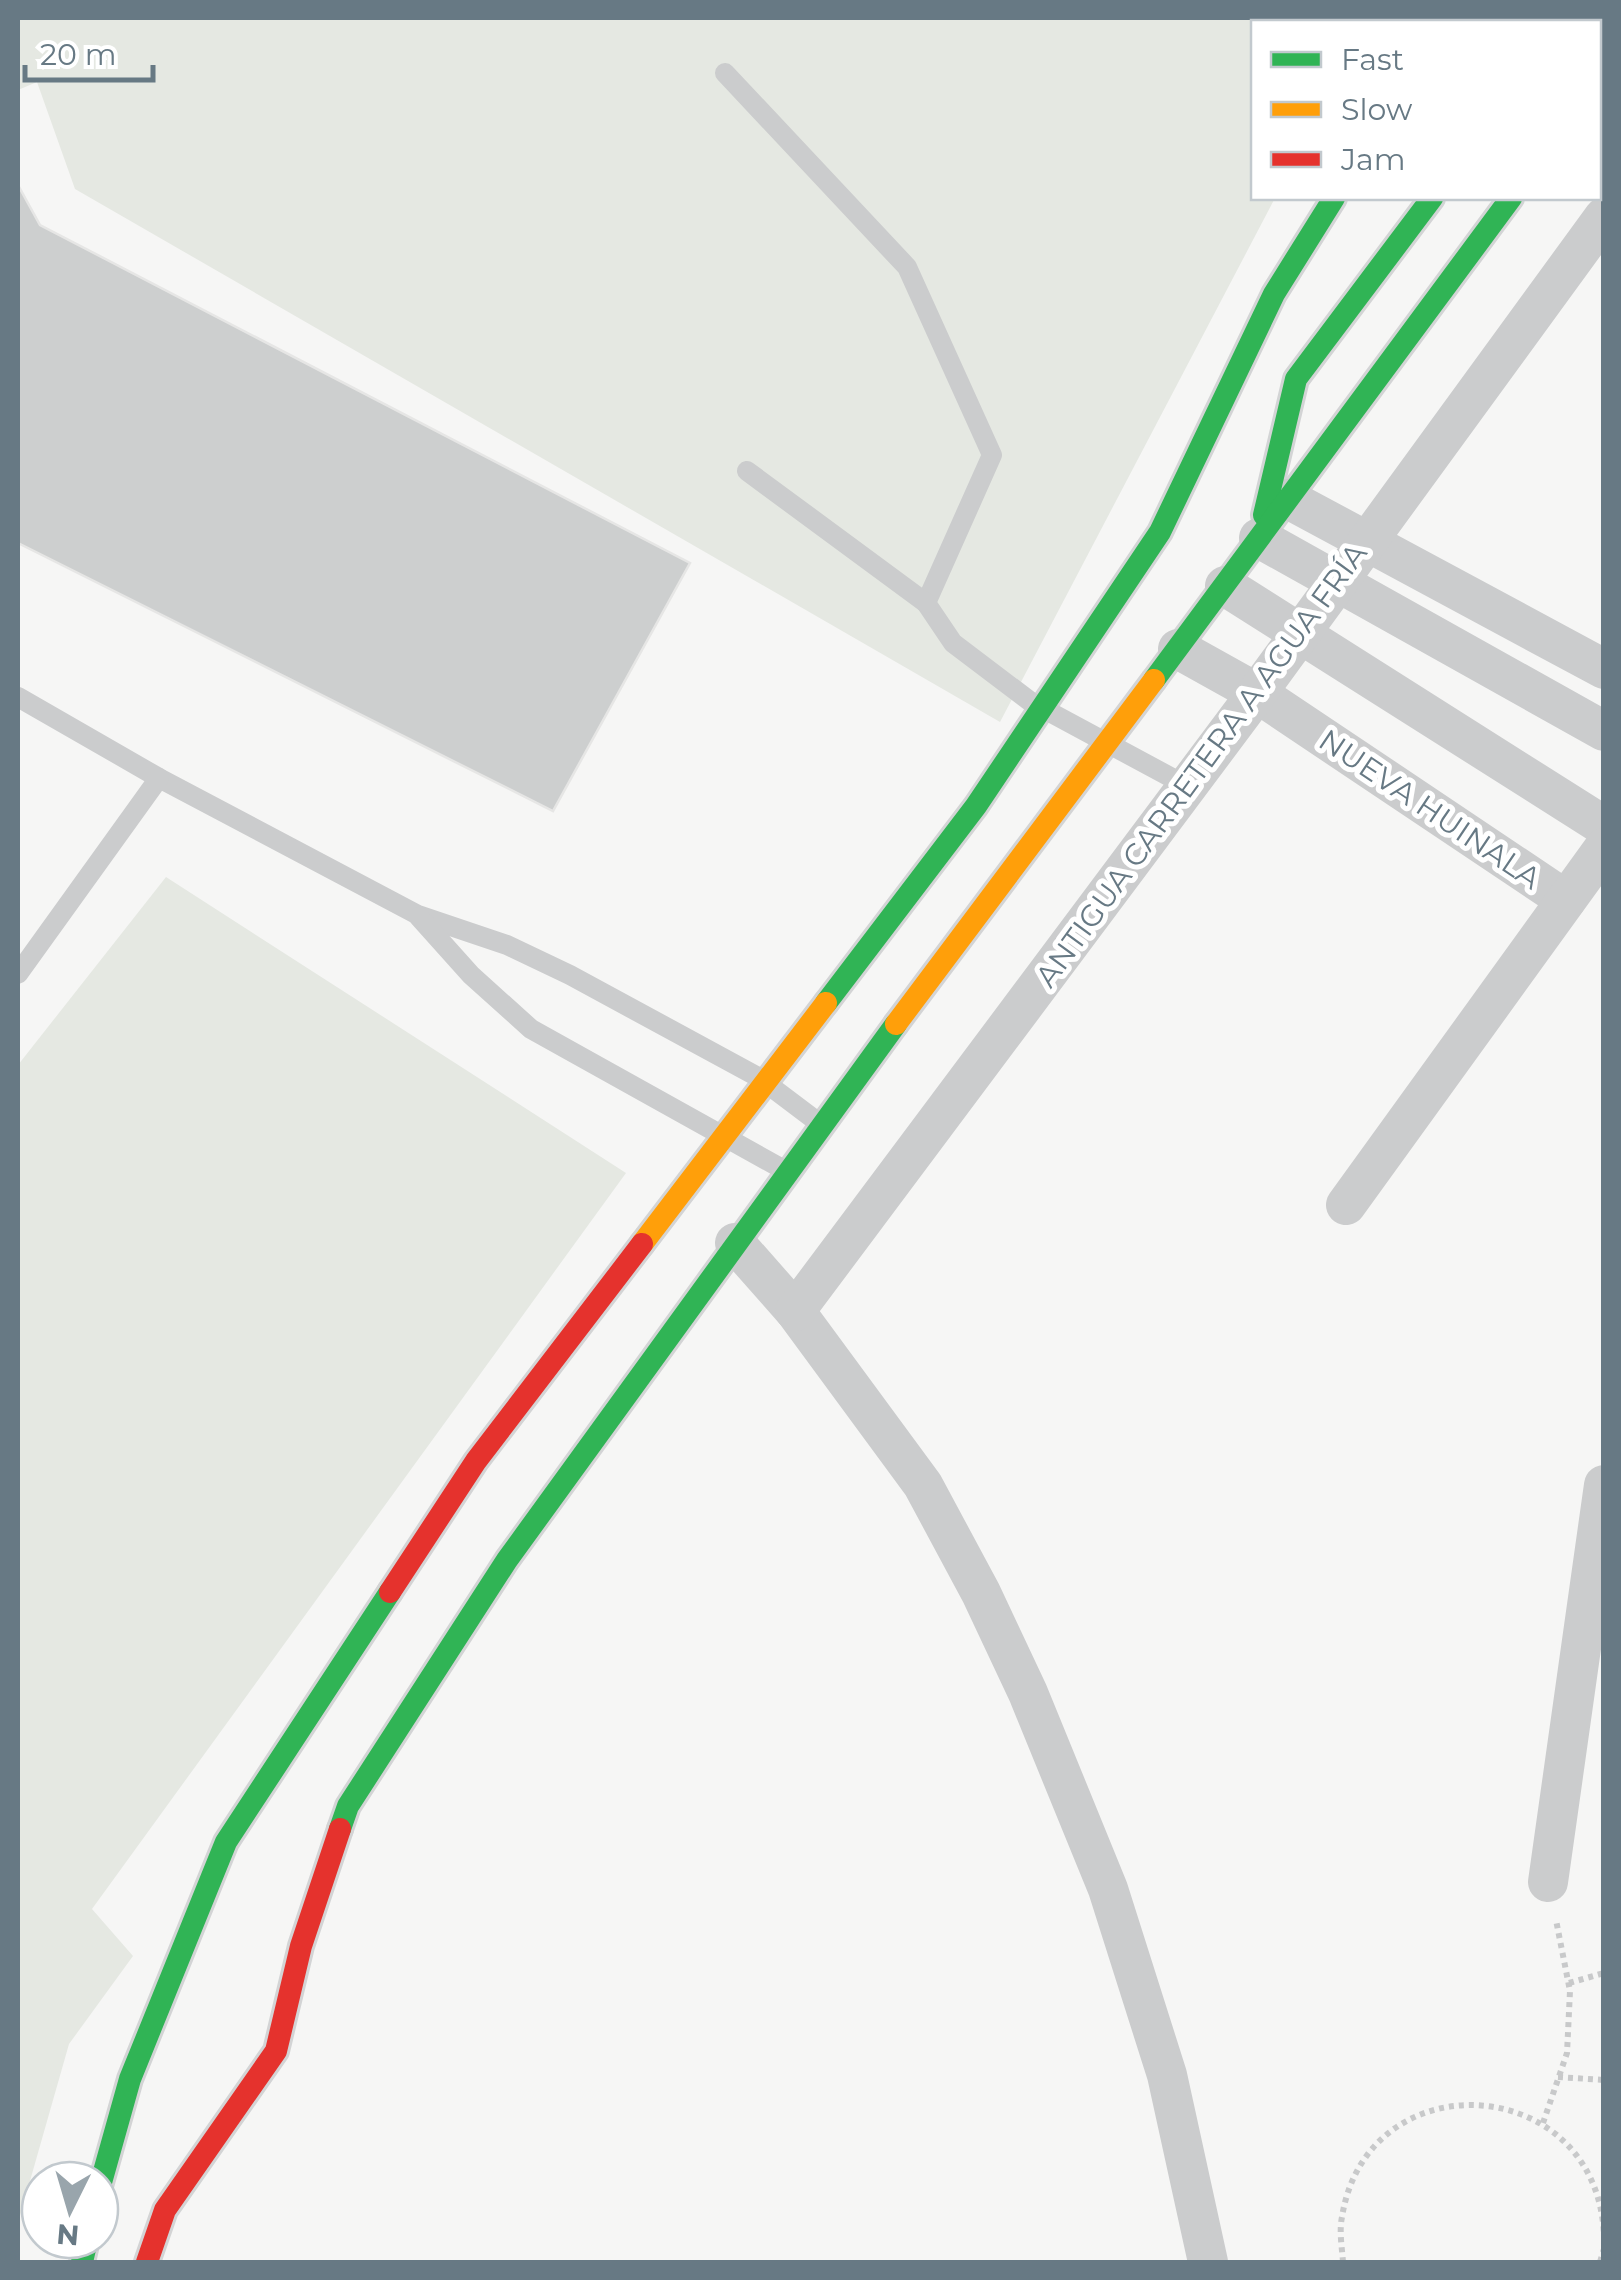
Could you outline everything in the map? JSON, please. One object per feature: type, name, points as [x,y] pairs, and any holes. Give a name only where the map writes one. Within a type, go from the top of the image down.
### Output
[{"type":"street","points":[[107,2160],[130,2079],[226,1842],[476,1461],[976,806],[1160,532],[1274,294],[1333,200]]},
{"type":"street","points":[[1259,538],[1296,379],[1430,200]]},
{"type":"street","points":[[147,2262],[165,2210],[276,2051],[301,1946],[348,1806],[507,1560],[820,1124],[1510,200]]},
{"type":"street","name":"ANTIGUA CARRETERA A AGUA FRÍA","points":[[795,1311],[1257,692],[1604,217]]},
{"type":"street","points":[[1288,498],[1604,668]]},
{"type":"street","points":[[1259,538],[1604,731]]},
{"type":"street","points":[[1225,586],[1604,826]]},
{"type":"street","name":"NUEVA HUINALA","points":[[1178,649],[1257,692],[1566,900],[1346,1205]]},
{"type":"street","points":[[1566,900],[1604,848]]},
{"type":"street","points":[[735,1243],[795,1311],[923,1484],[1028,1692],[1114,1908],[1166,2075],[1208,2262]]},
{"type":"street","points":[[1548,1882],[1604,1485]]},
{"type":"lane","points":[[726,73],[907,267],[992,455],[926,602]]},
{"type":"lane","points":[[746,471],[926,602],[953,643],[1042,708],[1187,786]]},
{"type":"lane","points":[[18,697],[159,778],[418,915],[507,945],[570,974],[765,1082],[820,1124]]},
{"type":"lane","points":[[18,974],[159,778]]},
{"type":"lane","points":[[418,915],[471,975],[531,1029],[787,1172]]},
{"type":"path","points":[[1544,2123],[1567,2054],[1569,1984],[1548,1882]]},
{"type":"path","points":[[1569,1984],[1604,1974]]},
{"type":"path","points":[[1558,2077],[1604,2080]]},
{"type":"path","points":[[1343,2262],[1341,2218],[1354,2176],[1380,2140],[1416,2116],[1458,2104],[1502,2106],[1544,2123],[1571,2147],[1592,2177],[1602,2211],[1604,2236]]},
{"type":"path","points":[[1600,2262],[1604,2249]]},
{"type":"shaded area","points":[[18,18],[1411,18],[1251,20],[1251,200],[1274,200],[1000,722],[75,189],[37,82],[18,90]]},
{"type":"shaded area","points":[[166,877],[626,1173],[92,1909],[133,1956],[69,2044],[36,2160],[20,2160],[18,2223],[18,1065]]},
{"type":"building","points":[[18,185],[40,225],[690,563],[553,811],[18,543]]},
{"type":"traffic: fast","points":[[1601,76],[1604,73]]},
{"type":"traffic: fast","points":[[826,1003],[976,806],[1160,532],[1274,294],[1333,200]]},
{"type":"traffic: fast","points":[[1264,515],[1296,379],[1430,200]]},
{"type":"traffic: fast","points":[[1154,680],[1510,200]]},
{"type":"traffic: fast","points":[[340,1829],[348,1806],[507,1560],[896,1024]]},
{"type":"traffic: fast","points":[[107,2160],[130,2079],[226,1842],[390,1592]]},
{"type":"traffic: slow","points":[[896,1024],[1154,680]]},
{"type":"traffic: slow","points":[[642,1244],[826,1003]]},
{"type":"traffic: jam","points":[[390,1592],[476,1461],[642,1244]]},
{"type":"traffic: jam","points":[[147,2262],[165,2210],[276,2051],[301,1946],[340,1829]]}]
